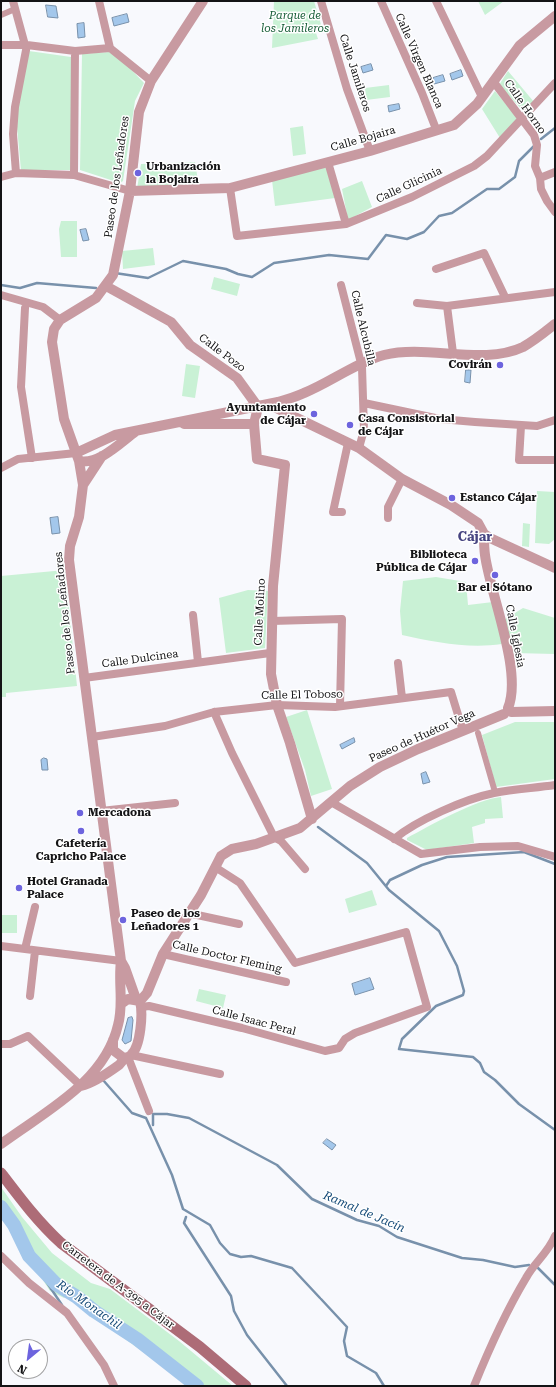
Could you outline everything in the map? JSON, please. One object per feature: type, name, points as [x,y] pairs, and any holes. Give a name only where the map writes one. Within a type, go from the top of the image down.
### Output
[{"type":"main road","name":"Carretera de A-395 a Cájar","points":[[1,1173],[26,1207],[56,1238],[200,1347],[246,1386]]},
{"type":"street","points":[[13,1],[26,45],[15,107],[13,134],[16,173]]},
{"type":"street","points":[[99,1],[110,48],[151,81]]},
{"type":"street","name":"Paseo de los Leñadores","points":[[113,1040],[119,1024],[121,1004],[121,961],[69,560],[70,546],[79,517],[83,485],[76,453],[64,419],[52,342],[54,329],[60,320],[96,298],[113,275],[130,191],[139,112],[151,81],[203,1]]},
{"type":"street","name":"Calle Jamileros","points":[[321,1],[347,89],[370,151]]},
{"type":"street","name":"Calle Virgen Blanca","points":[[380,1],[422,93],[436,130]]},
{"type":"street","points":[[436,1],[482,97]]},
{"type":"street","points":[[1,15],[15,9]]},
{"type":"street","name":"Calle Bojaira","points":[[130,191],[230,188],[370,151],[454,125],[477,104],[520,45],[555,16]]},
{"type":"street","points":[[1,45],[26,45],[75,51],[110,48]]},
{"type":"street","points":[[74,175],[75,51]]},
{"type":"street","name":"Calle Horno","points":[[493,81],[534,135],[537,144],[534,166],[540,178],[541,189],[555,212]]},
{"type":"street","name":"Calle Glicinia","points":[[230,188],[237,236],[346,224],[412,198],[474,166],[487,156],[555,83]]},
{"type":"street","points":[[328,162],[346,224]]},
{"type":"street","points":[[540,178],[555,172]]},
{"type":"street","points":[[1,177],[16,173],[74,175],[130,191]]},
{"type":"street","points":[[436,269],[484,253],[505,297]]},
{"type":"street","name":"Calle Pozo","points":[[106,286],[171,322],[190,345],[236,378],[263,406]]},
{"type":"street","name":"Calle Alcubilla","points":[[341,286],[361,364],[364,403],[364,430],[359,448]]},
{"type":"street","points":[[417,303],[447,306],[505,297],[555,292]]},
{"type":"street","points":[[1,295],[42,307],[60,320]]},
{"type":"street","points":[[447,306],[453,353]]},
{"type":"street","points":[[25,308],[21,387],[32,458]]},
{"type":"street","points":[[1,468],[18,460],[76,453],[81,447],[115,435],[136,430],[263,406],[304,393],[361,364],[383,355],[402,351],[500,353],[522,347],[555,324]]},
{"type":"street","points":[[364,403],[440,419],[521,426],[537,426],[554,423]]},
{"type":"street","points":[[174,422],[188,425],[254,424],[263,406]]},
{"type":"street","points":[[263,406],[359,448],[402,479],[451,505],[478,523],[484,534],[522,554],[555,568]]},
{"type":"street","name":"Calle Molino","points":[[254,424],[257,459],[285,465],[273,586],[270,653],[271,674],[277,705],[290,743],[312,819]]},
{"type":"street","points":[[521,426],[519,460],[555,460]]},
{"type":"street","points":[[76,453],[87,463],[102,456],[136,430]]},
{"type":"street","points":[[342,512],[333,512],[348,443]]},
{"type":"street","points":[[83,485],[102,456]]},
{"type":"street","points":[[388,518],[388,507],[402,479]]},
{"type":"street","name":"Calle Iglesia","points":[[484,534],[485,555],[501,621],[512,683],[507,711]]},
{"type":"street","points":[[193,615],[198,662]]},
{"type":"street","points":[[272,621],[342,619],[340,706]]},
{"type":"street","name":"Calle Dulcinea","points":[[84,678],[270,653]]},
{"type":"street","points":[[398,663],[402,698]]},
{"type":"street","name":"Calle El Toboso","points":[[92,737],[165,726],[214,712],[277,705],[340,706],[451,692],[463,731]]},
{"type":"street","name":"Paseo de Huétor Vega","points":[[140,1002],[147,993],[163,954],[201,895],[215,866],[222,856],[232,849],[256,844],[300,828],[350,786],[380,767],[507,711],[555,711]]},
{"type":"street","points":[[214,712],[232,753],[274,837],[281,841],[305,869]]},
{"type":"street","points":[[478,733],[495,792]]},
{"type":"street","points":[[394,839],[404,831],[426,819],[478,797],[495,792],[555,785]]},
{"type":"street","points":[[101,811],[175,802]]},
{"type":"street","points":[[331,802],[421,854],[480,847],[518,846],[555,857]]},
{"type":"street","name":"Calle Isaac Peral","points":[[140,1002],[149,1006],[242,1028],[325,1051],[339,1048],[345,1039],[355,1033],[427,1007],[406,932],[295,963],[240,883],[215,866]]},
{"type":"street","points":[[25,949],[35,907]]},
{"type":"street","points":[[188,913],[239,924]]},
{"type":"street","points":[[1,946],[121,961]]},
{"type":"street","points":[[30,996],[35,950]]},
{"type":"street","name":"Calle Doctor Fleming","points":[[163,954],[286,982]]},
{"type":"street","name":"Paseo de los Leñadores","points":[[121,961],[140,1002]]},
{"type":"street","points":[[81,1086],[90,1084],[120,1064],[135,1048],[140,1034],[140,1002],[128,999],[121,1004]]},
{"type":"street","points":[[1,1044],[10,1044],[28,1036],[81,1086]]},
{"type":"street","points":[[113,1040],[114,1050],[128,1057],[220,1074]]},
{"type":"street","points":[[1,1144],[81,1086],[113,1040]]},
{"type":"street","points":[[128,1057],[149,1111]]},
{"type":"street","points":[[474,1386],[488,1351],[526,1278],[546,1253],[555,1236]]},
{"type":"street","points":[[1,1256],[30,1283],[67,1313],[104,1365],[114,1386]]},
{"type":"green space","name":"Parque de los Jamileros","points":[[274,1],[314,1],[322,28],[315,30],[318,39],[272,48]]},
{"type":"green space","points":[[478,1],[504,1],[485,15]]},
{"type":"green space","points":[[29,51],[71,57],[71,170],[21,170],[17,127],[18,104]]},
{"type":"green space","points":[[109,52],[124,62],[144,83],[135,101],[123,181],[120,183],[80,170],[82,54]]},
{"type":"green space","points":[[508,71],[534,102],[525,113],[499,85]]},
{"type":"green space","points":[[389,85],[390,97],[366,100],[365,88]]},
{"type":"green space","points":[[495,91],[519,120],[500,138],[482,109]]},
{"type":"green space","points":[[303,126],[306,154],[293,156],[290,128]]},
{"type":"green space","points":[[195,162],[199,187],[137,189],[141,164]]},
{"type":"green space","points":[[326,167],[335,198],[275,206],[272,180]]},
{"type":"green space","points":[[362,181],[372,207],[348,220],[342,189]]},
{"type":"green space","points":[[61,221],[77,221],[77,257],[61,257],[59,229]]},
{"type":"green space","points":[[153,248],[155,265],[123,269],[122,251]]},
{"type":"green space","points":[[214,277],[240,284],[237,296],[211,289]]},
{"type":"green space","points":[[186,364],[200,366],[195,398],[182,396]]},
{"type":"green space","points":[[537,491],[555,492],[555,539],[549,544],[535,543]]},
{"type":"green space","points":[[523,523],[530,524],[529,547],[522,546]]},
{"type":"green space","points":[[65,570],[77,686],[6,693],[6,697],[1,697],[1,576]]},
{"type":"green space","points":[[436,577],[466,582],[468,605],[493,602],[502,644],[477,646],[464,645],[402,635],[400,611],[403,581]]},
{"type":"green space","points":[[248,590],[268,591],[265,648],[226,653],[219,598]]},
{"type":"green space","points":[[523,608],[555,618],[555,654],[513,653],[505,619]]},
{"type":"green space","points":[[307,710],[332,789],[311,796],[305,770],[286,717]]},
{"type":"green space","points":[[515,722],[555,722],[555,779],[496,787],[482,735]]},
{"type":"green space","points":[[501,797],[503,818],[485,819],[485,823],[472,827],[474,843],[427,850],[407,840],[407,838],[453,814],[479,803]]},
{"type":"green space","points":[[372,890],[377,905],[349,913],[345,899]]},
{"type":"green space","points":[[1,915],[17,915],[17,933],[1,933]]},
{"type":"green space","points":[[199,989],[226,995],[223,1008],[196,1001]]},
{"type":"green space","points":[[1,1187],[22,1217],[52,1253],[91,1283],[110,1289],[179,1341],[233,1386],[190,1386],[121,1336],[69,1294],[64,1298],[50,1291],[1,1216]]},
{"type":"water","points":[[46,5],[56,6],[58,18],[48,17]]},
{"type":"water","points":[[127,14],[129,22],[114,26],[112,18]]},
{"type":"water","points":[[84,23],[85,37],[78,38],[77,24]]},
{"type":"water","points":[[371,64],[373,70],[363,73],[361,67]]},
{"type":"water","points":[[461,70],[463,76],[452,80],[450,74]]},
{"type":"water","points":[[443,75],[445,81],[434,84],[433,78]]},
{"type":"water","points":[[399,104],[400,109],[389,112],[388,106]]},
{"type":"water","points":[[86,229],[89,240],[83,241],[80,230]]},
{"type":"water","points":[[466,370],[471,370],[470,383],[465,382]]},
{"type":"water","points":[[58,517],[60,533],[52,534],[50,518]]},
{"type":"water","points":[[354,738],[355,742],[342,749],[340,745]]},
{"type":"water","points":[[44,758],[47,759],[48,770],[42,770],[41,760]]},
{"type":"water","points":[[426,772],[430,782],[423,784],[421,774]]},
{"type":"water","points":[[370,978],[374,989],[355,995],[352,984]]},
{"type":"water","points":[[132,1017],[131,1041],[125,1044],[122,1040],[128,1018]]},
{"type":"water","points":[[327,1139],[336,1145],[332,1150],[323,1143]]},
{"type":"waterway","points":[[541,139],[555,128]]},
{"type":"waterway","points":[[115,273],[148,278],[183,261],[226,269],[238,274],[252,277],[274,263],[329,255],[368,259],[386,235],[407,239],[424,232],[439,216],[452,213],[487,189],[499,189],[515,177],[519,161],[534,146]]},
{"type":"waterway","points":[[1,285],[20,288],[37,283],[96,288]]},
{"type":"waterway","points":[[318,827],[367,863],[389,890],[439,931],[457,966],[464,991],[463,995],[436,1006],[402,1039],[399,1049],[473,1057],[480,1063],[484,1072],[495,1080],[519,1104],[555,1130]]},
{"type":"waterway","points":[[386,886],[390,880],[422,865],[447,857],[524,852],[555,864]]},
{"type":"waterway","points":[[103,1080],[132,1113],[146,1118],[172,1175],[183,1209],[210,1225],[220,1243],[230,1254],[241,1257],[251,1256],[292,1268],[320,1298]]},
{"type":"waterway","name":"Ramal de Jacín","points":[[153,1125],[153,1114],[167,1114],[189,1118],[277,1165],[312,1199],[357,1220],[379,1226],[397,1237],[462,1258],[483,1260],[515,1267],[529,1265]]},
{"type":"waterway","name":"Río Monachil","points":[[1,1207],[14,1225],[29,1256],[56,1284],[137,1339],[197,1386]]},
{"type":"waterway","points":[[186,1217],[184,1223],[231,1296],[234,1311],[247,1335],[287,1386]]},
{"type":"waterway","points":[[29,1256],[62,1305]]},
{"type":"waterway","name":"Ramal de Jacín","points":[[538,1268],[555,1285]]},
{"type":"waterway","name":"Río Monachil","points":[[51,1289],[56,1284]]},
{"type":"waterway","points":[[321,1299],[347,1327],[344,1341],[347,1356],[376,1373],[384,1386]]},
{"type":"place","name":"Urbanización la Bojaira","points":[[138,173]]},
{"type":"place","name":"Covirán","points":[[500,365]]},
{"type":"place","name":"Ayuntamiento de Cájar","points":[[314,414]]},
{"type":"place","name":"Casa Consistorial de Cájar","points":[[350,425]]},
{"type":"place","name":"Estanco Cájar","points":[[452,498]]},
{"type":"place","name":"Biblioteca Pública de Cájar","points":[[475,561]]},
{"type":"place","name":"Bar el Sótano","points":[[495,575]]},
{"type":"place","name":"Mercadona","points":[[80,813]]},
{"type":"place","name":"Cafetería Capricho Palace","points":[[81,831]]},
{"type":"place","name":"Hotel Granada Palace","points":[[19,888]]},
{"type":"place","name":"Paseo de los Leñadores 1","points":[[123,920]]},
{"type":"district","name":"Cájar","points":[[475,537]]}]
